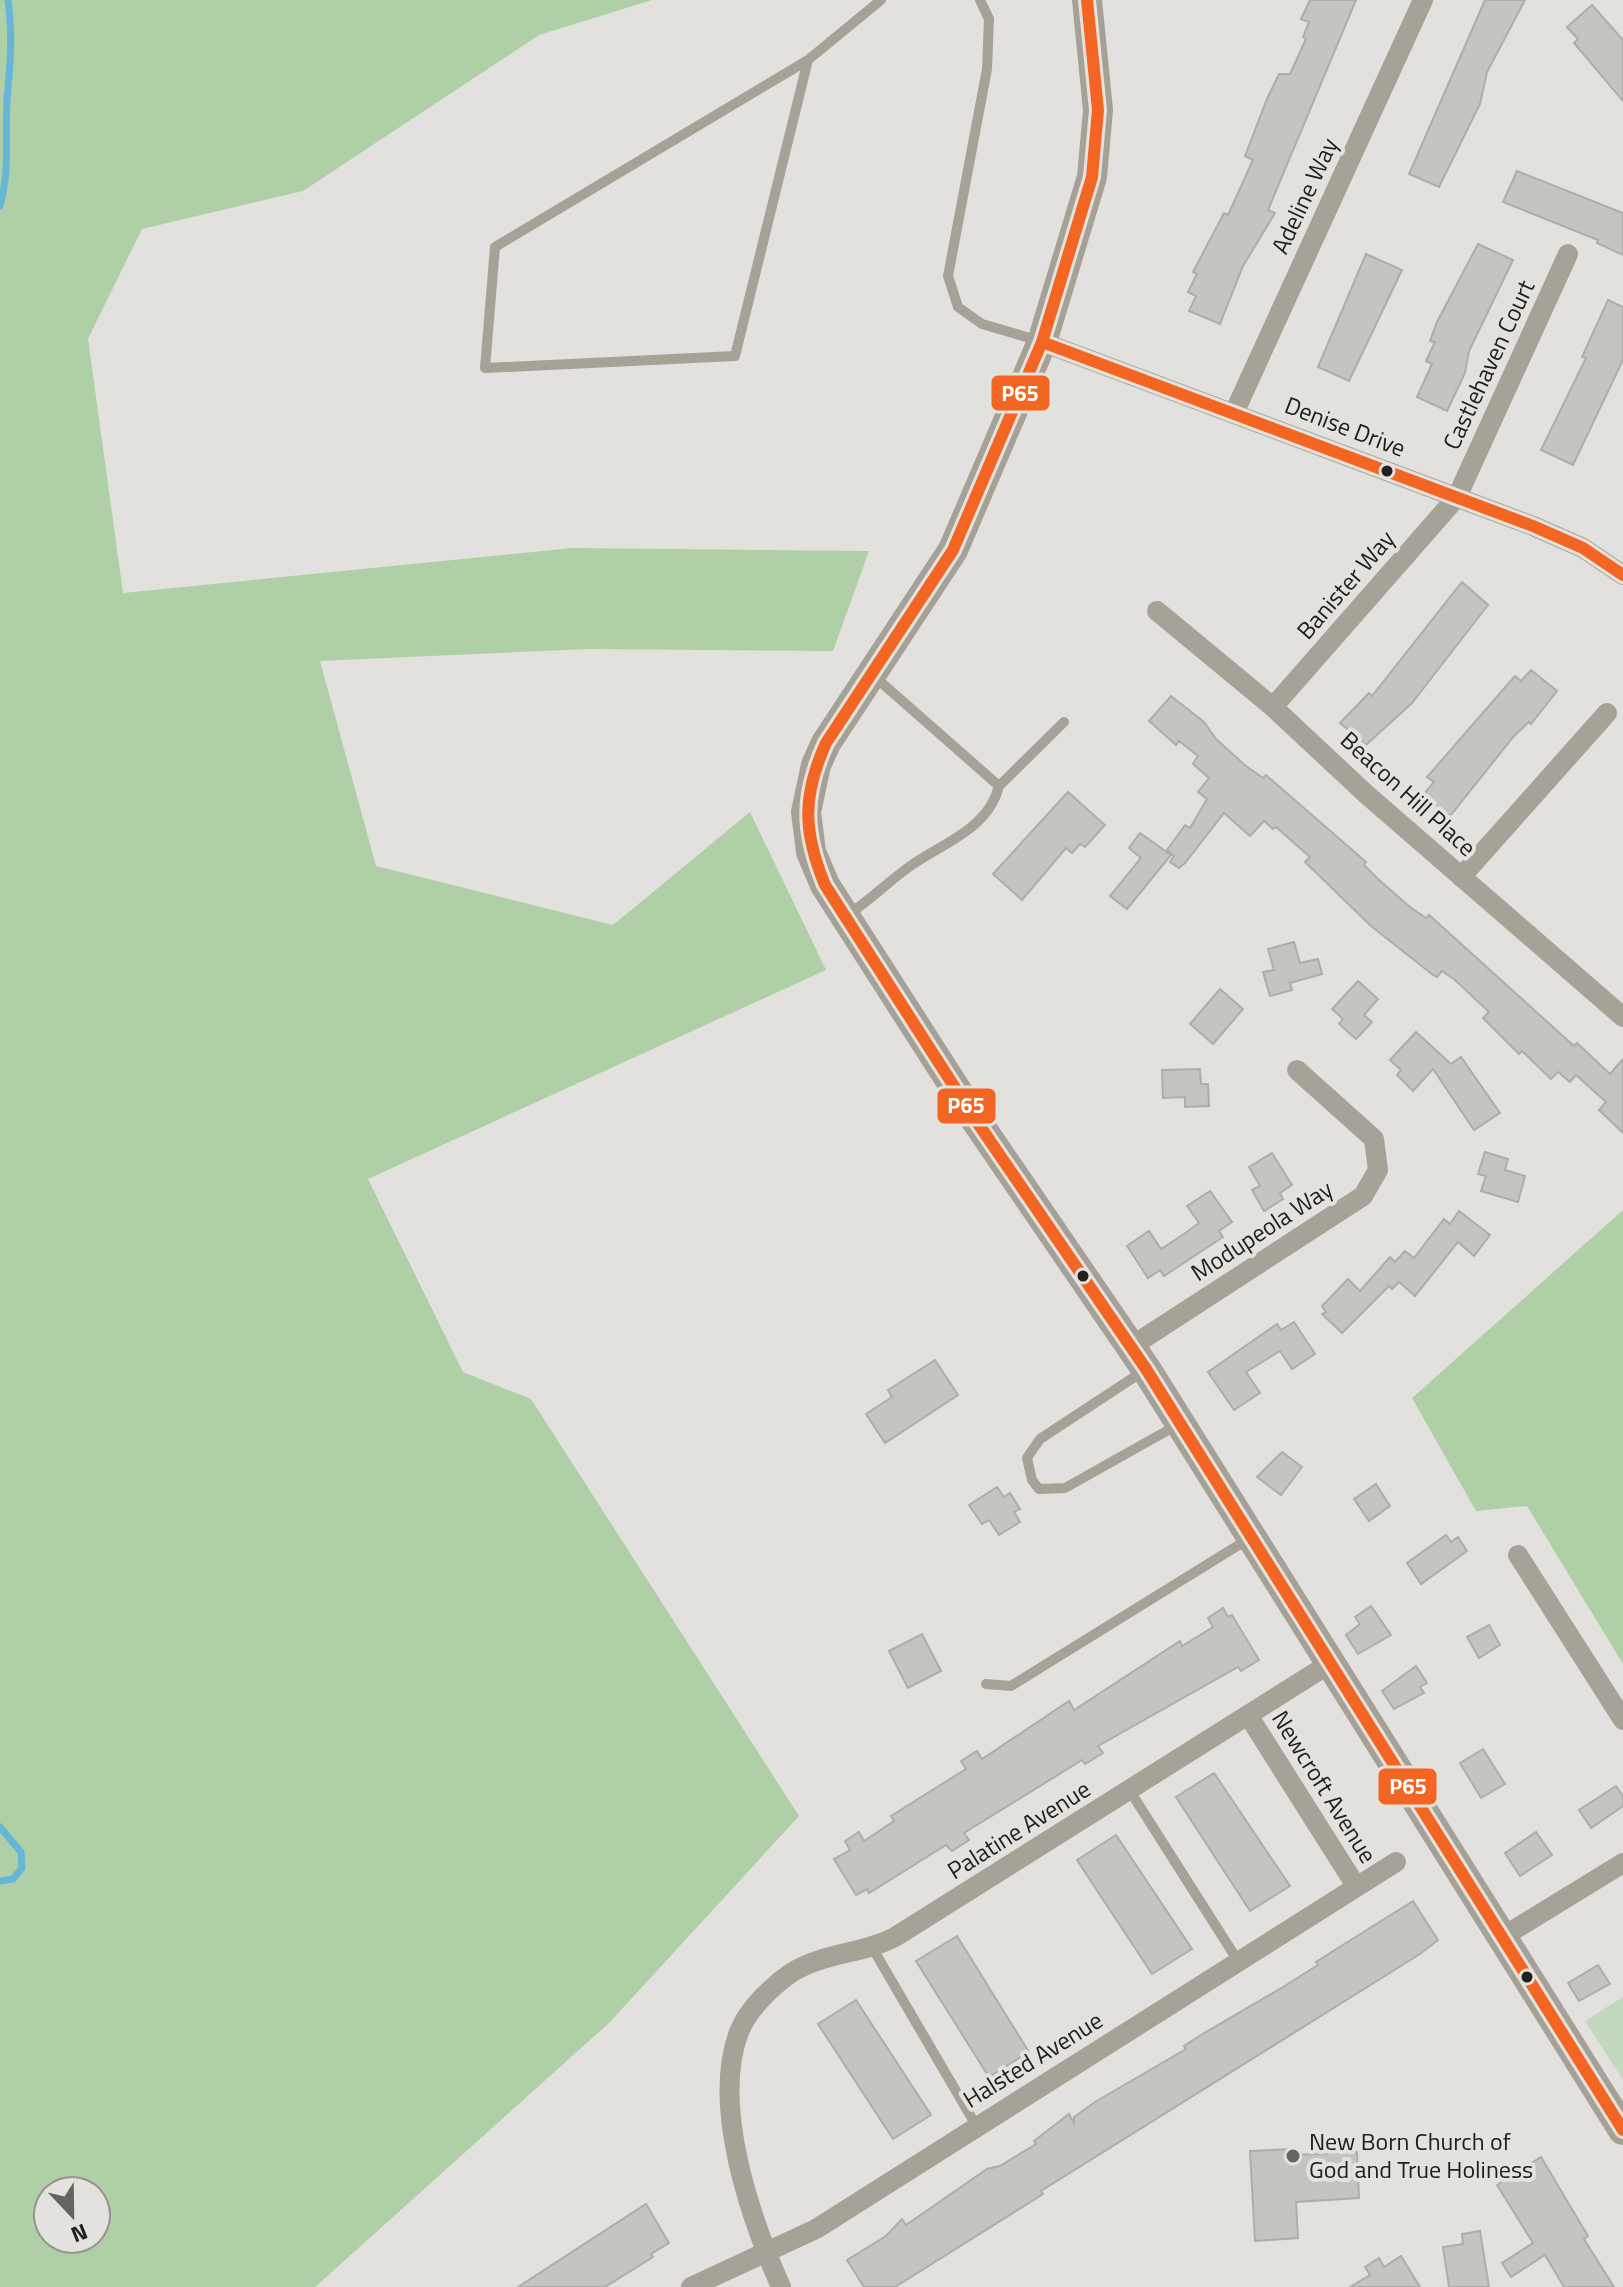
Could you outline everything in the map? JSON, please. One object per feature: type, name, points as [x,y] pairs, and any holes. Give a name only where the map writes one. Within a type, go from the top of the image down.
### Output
[{"type":"street","points":[[1087,0],[1098,110],[1092,177],[1042,342],[953,550],[826,743],[816,765],[806,812],[811,852],[844,917],[975,1119],[1139,1358],[1623,2130]]},
{"type":"street","name":"Adeline Way","points":[[1234,413],[1423,0]]},
{"type":"street","name":"Castlehaven Court","points":[[1457,497],[1568,254]]},
{"type":"street","name":"Denise Drive","points":[[1042,342],[1457,497],[1583,548],[1623,575]]},
{"type":"street","name":"Banister Way","points":[[1273,707],[1457,497]]},
{"type":"street","name":"Beacon Hill Place","points":[[1157,611],[1273,707],[1461,877],[1623,1017]]},
{"type":"street","points":[[1461,877],[1607,713]]},
{"type":"street","name":"Modupeola Way","points":[[1139,1358],[1363,1196],[1378,1170],[1374,1139],[1297,1070]]},
{"type":"street","points":[[1518,1555],[1623,1720]]},
{"type":"street","name":"Palatine Avenue","points":[[765,2250],[741,2183],[732,2115],[733,2063],[739,2031],[770,1990],[794,1971],[873,1949],[1329,1664]]},
{"type":"street","name":"Newcroft Avenue","points":[[1248,1715],[1356,1886]]},
{"type":"street","name":"Halsted Avenue","points":[[691,2287],[765,2250],[816,2229],[1396,1862]]},
{"type":"street","points":[[1504,1936],[1623,1863]]},
{"type":"street","points":[[765,2250],[781,2287]]},
{"type":"lane","points":[[808,60],[735,356],[485,368],[495,247],[808,60],[881,0]]},
{"type":"lane","points":[[980,0],[989,19],[987,69],[948,276],[958,307],[982,324],[1042,342]]},
{"type":"lane","points":[[871,673],[999,786]]},
{"type":"lane","points":[[844,917],[912,865],[981,821],[996,798],[999,786],[1064,722]]},
{"type":"lane","points":[[1139,1358],[1040,1439],[1027,1458],[1032,1480],[1039,1489],[1065,1488],[1180,1423]]},
{"type":"lane","points":[[986,1684],[1011,1686],[1251,1537]]},
{"type":"lane","points":[[1130,1791],[1238,1961]]},
{"type":"lane","points":[[873,1949],[891,1985],[977,2127]]},
{"type":"green space","points":[[0,0],[652,0],[539,35],[303,191],[142,229],[88,339],[123,593],[572,548],[869,551],[833,651],[588,649],[320,661],[376,866],[613,925],[750,812],[826,970],[368,1179],[463,1372],[531,1399],[799,1816],[609,2023],[315,2287],[0,2287]]},
{"type":"green space","points":[[1623,1210],[1623,1664],[1527,1506],[1476,1511],[1412,1398]]},
{"type":"green space","points":[[1623,1997],[1623,2080],[1585,2021]]},
{"type":"building","points":[[1310,0],[1356,0],[1268,210],[1275,213],[1243,266],[1220,324],[1189,311],[1196,296],[1188,292],[1197,274],[1193,272],[1224,213],[1228,215],[1253,160],[1245,156],[1279,74],[1290,74],[1306,39],[1303,37],[1309,22],[1301,19]]},
{"type":"building","points":[[1485,0],[1525,0],[1487,72],[1480,104],[1439,187],[1409,174]]},
{"type":"building","points":[[1592,5],[1623,40],[1623,101],[1574,43],[1578,39],[1567,27]]},
{"type":"building","points":[[1517,171],[1623,213],[1623,255],[1597,243],[1598,240],[1503,202]]},
{"type":"building","points":[[1478,244],[1513,260],[1469,351],[1465,373],[1447,411],[1417,397],[1432,364],[1426,361],[1435,342],[1430,341],[1437,322]]},
{"type":"building","points":[[1366,254],[1402,270],[1349,381],[1318,367]]},
{"type":"building","points":[[1608,300],[1623,307],[1623,360],[1573,465],[1541,450],[1586,358],[1582,357]]},
{"type":"building","points":[[1462,582],[1488,605],[1412,703],[1366,745],[1340,723],[1369,693],[1372,696]]},
{"type":"building","points":[[1531,670],[1557,691],[1531,724],[1529,722],[1514,736],[1450,816],[1423,795],[1434,782],[1427,777],[1515,676],[1521,681]]},
{"type":"building","points":[[1171,696],[1204,722],[1216,739],[1246,766],[1263,778],[1266,775],[1366,862],[1364,865],[1410,907],[1426,918],[1429,915],[1574,1046],[1577,1043],[1610,1074],[1623,1059],[1623,1133],[1599,1110],[1606,1102],[1576,1075],[1570,1082],[1558,1072],[1551,1079],[1522,1051],[1519,1054],[1483,1018],[1489,1012],[1455,980],[1442,971],[1437,977],[1433,975],[1371,926],[1305,862],[1310,857],[1276,827],[1273,829],[1264,821],[1250,836],[1224,813],[1185,863],[1179,868],[1170,862],[1174,856],[1167,850],[1185,825],[1190,828],[1207,799],[1198,792],[1209,778],[1193,764],[1198,756],[1179,741],[1176,745],[1149,721]]},
{"type":"building","points":[[1068,792],[1105,825],[1085,847],[1080,844],[1072,853],[1066,848],[1022,900],[993,874]]},
{"type":"building","points":[[1140,833],[1171,855],[1127,909],[1110,896],[1141,858],[1129,848]]},
{"type":"building","points":[[1294,942],[1300,963],[1318,959],[1322,974],[1290,983],[1292,990],[1270,996],[1263,972],[1274,970],[1268,949]]},
{"type":"building","points":[[1358,981],[1378,999],[1364,1015],[1372,1022],[1356,1039],[1339,1024],[1343,1019],[1332,1009]]},
{"type":"building","points":[[1220,989],[1243,1009],[1213,1044],[1190,1024]]},
{"type":"building","points":[[1416,1032],[1451,1064],[1461,1057],[1500,1113],[1474,1130],[1433,1069],[1413,1091],[1397,1075],[1401,1070],[1390,1060]]},
{"type":"building","points":[[1200,1069],[1201,1084],[1208,1084],[1209,1106],[1185,1107],[1185,1097],[1163,1098],[1162,1070]]},
{"type":"building","points":[[1485,1152],[1508,1159],[1505,1170],[1525,1176],[1518,1202],[1481,1191],[1486,1176],[1478,1174]]},
{"type":"building","points":[[1272,1153],[1292,1185],[1280,1193],[1283,1199],[1264,1211],[1252,1190],[1260,1186],[1249,1167]]},
{"type":"building","points":[[1210,1191],[1232,1222],[1219,1231],[1223,1237],[1164,1276],[1160,1270],[1148,1278],[1127,1246],[1149,1231],[1161,1249],[1184,1234],[1199,1223],[1187,1206]]},
{"type":"building","points":[[1459,1211],[1490,1235],[1474,1256],[1458,1242],[1415,1296],[1399,1282],[1392,1289],[1389,1286],[1342,1333],[1322,1314],[1326,1312],[1322,1306],[1348,1279],[1360,1291],[1390,1257],[1395,1262],[1405,1251],[1414,1258],[1444,1219],[1450,1224]]},
{"type":"building","points":[[1294,1322],[1315,1354],[1292,1369],[1280,1351],[1246,1372],[1260,1393],[1234,1410],[1208,1372],[1277,1324],[1281,1330]]},
{"type":"building","points":[[935,1360],[958,1395],[885,1443],[866,1414],[892,1397],[888,1390]]},
{"type":"building","points":[[1282,1452],[1302,1467],[1281,1495],[1257,1477]]},
{"type":"building","points":[[1376,1484],[1390,1506],[1369,1521],[1354,1499]]},
{"type":"building","points":[[997,1487],[1004,1497],[1010,1493],[1020,1509],[1014,1512],[1020,1522],[999,1535],[989,1520],[982,1524],[969,1505]]},
{"type":"building","points":[[1446,1535],[1451,1542],[1458,1537],[1467,1551],[1421,1584],[1407,1563]]},
{"type":"building","points":[[1371,1606],[1391,1635],[1358,1654],[1346,1635],[1360,1624],[1355,1617]]},
{"type":"building","points":[[1223,1608],[1228,1617],[1232,1615],[1259,1660],[1241,1671],[1238,1667],[1098,1746],[1103,1753],[1085,1764],[1082,1760],[964,1833],[969,1840],[952,1851],[946,1845],[869,1893],[867,1889],[856,1895],[834,1859],[850,1850],[845,1841],[859,1832],[864,1841],[894,1821],[891,1816],[966,1769],[961,1761],[977,1751],[982,1759],[1069,1701],[1074,1710],[1180,1641],[1182,1646],[1213,1627],[1208,1618]]},
{"type":"building","points":[[1489,1625],[1500,1645],[1479,1658],[1467,1637]]},
{"type":"building","points":[[922,1634],[941,1671],[908,1688],[889,1651]]},
{"type":"building","points":[[1416,1666],[1427,1683],[1420,1687],[1424,1693],[1394,1709],[1382,1691]]},
{"type":"building","points":[[1483,1749],[1505,1784],[1481,1798],[1460,1763]]},
{"type":"building","points":[[1214,1773],[1290,1886],[1250,1911],[1176,1797]]},
{"type":"building","points":[[1616,1786],[1623,1796],[1623,1806],[1591,1828],[1579,1810]]},
{"type":"building","points":[[1536,1832],[1552,1855],[1520,1876],[1505,1853]]},
{"type":"building","points":[[1116,1835],[1192,1949],[1152,1974],[1077,1860]]},
{"type":"building","points":[[1413,1901],[1438,1940],[1420,1954],[1041,2191],[1043,2194],[895,2287],[864,2287],[847,2260],[886,2236],[902,2219],[906,2225],[987,2169],[1000,2166],[1036,2144],[1034,2141],[1069,2114],[1074,2123],[1074,2117],[1095,2102],[1186,2049],[1184,2046],[1318,1965],[1316,1962]]},
{"type":"building","points":[[957,1936],[1029,2052],[989,2077],[916,1961]]},
{"type":"building","points":[[1598,1965],[1610,1984],[1579,2001],[1568,1983]]},
{"type":"building","points":[[856,2000],[931,2115],[893,2139],[818,2024]]},
{"type":"building","points":[[1293,2149],[1294,2155],[1357,2152],[1359,2198],[1296,2202],[1298,2238],[1255,2241],[1250,2151]]},
{"type":"building","points":[[1541,2157],[1588,2236],[1584,2239],[1614,2287],[1564,2287],[1545,2255],[1511,2277],[1502,2263],[1533,2243],[1497,2185]]},
{"type":"building","points":[[646,2204],[669,2243],[651,2254],[653,2257],[605,2287],[518,2287]]},
{"type":"building","points":[[1480,2231],[1489,2287],[1449,2287],[1443,2247],[1463,2244],[1462,2234]]},
{"type":"building","points":[[1401,2256],[1420,2287],[1350,2287],[1370,2275],[1365,2267],[1379,2258],[1384,2267]]},
{"type":"waterway","points":[[0,206],[6,167],[11,38],[8,0]]},
{"type":"waterway","points":[[0,1827],[21,1852],[22,1868],[13,1879],[0,1881]]},
{"type":"transit line","name":"P65","points":[[1087,0],[1098,110],[1092,177],[1042,342],[953,550],[826,743],[809,797],[812,848],[825,885],[975,1119],[1146,1369],[1623,2130]]},
{"type":"transit line","name":"P65","points":[[1042,342],[1533,526],[1583,548],[1623,575]]},
{"type":"place","name":"New Born Church of God and True Holiness","points":[[1293,2156]]}]
